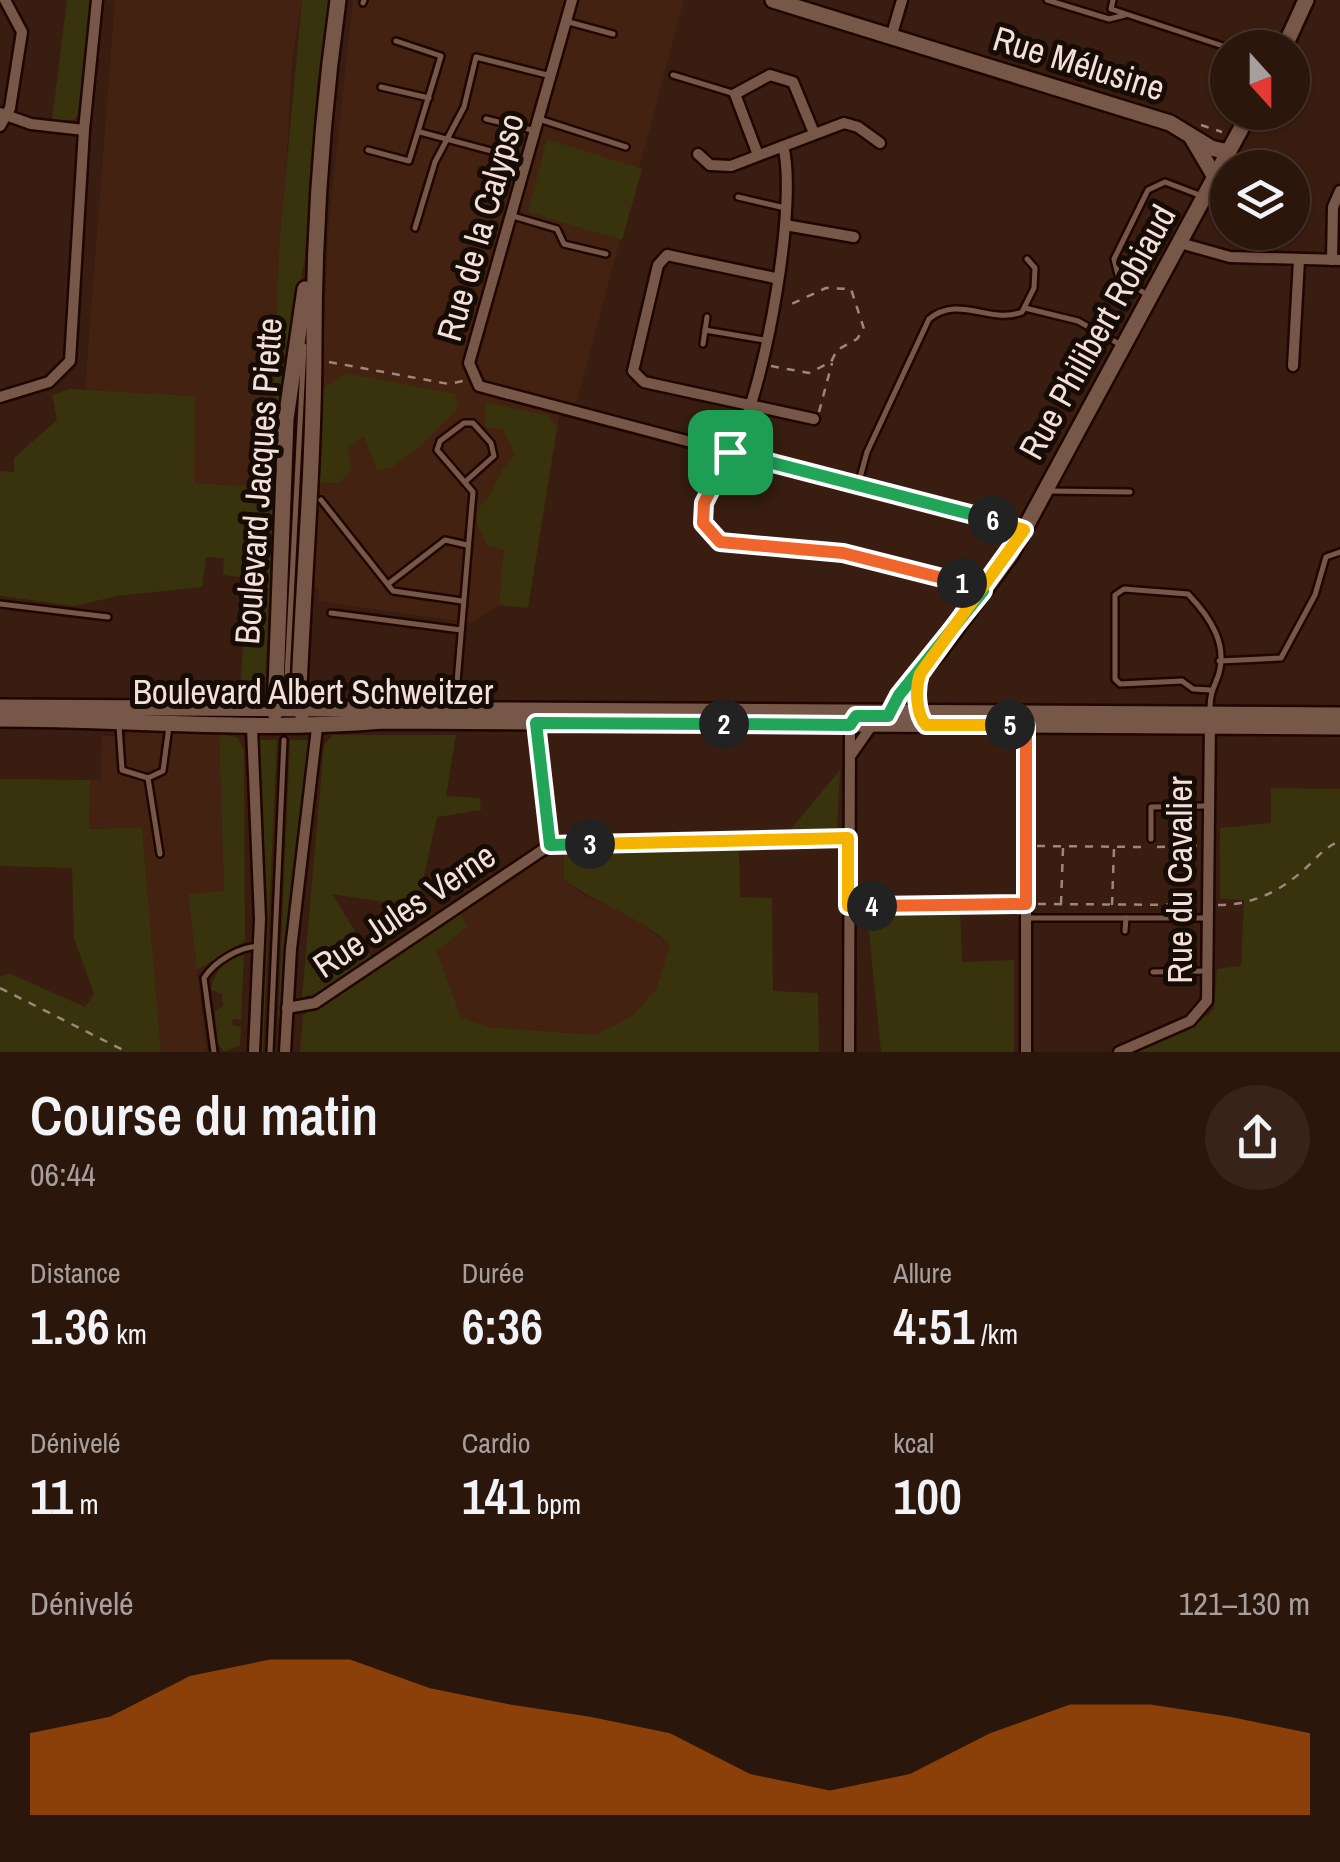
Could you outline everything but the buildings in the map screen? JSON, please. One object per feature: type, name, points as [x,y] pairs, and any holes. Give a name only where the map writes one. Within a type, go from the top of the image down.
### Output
[{"type":"main road","name":"Boulevard Jacques Piette","points":[[309,718],[313,261],[322,122],[338,0]]},
{"type":"main road","name":"Rue Mélusine","points":[[773,0],[892,34],[1187,134],[1232,144]]},
{"type":"main road","points":[[1292,30],[1306,0]]},
{"type":"main road","name":"Rue Philibert Robiaud","points":[[1229,150],[1240,130]]},
{"type":"main road","name":"Rue Mélusine","points":[[1187,134],[1210,169]]},
{"type":"main road","name":"Rue Philibert Robiaud","points":[[893,715],[899,695],[920,674],[983,591],[1024,530],[1210,186]]},
{"type":"main road","name":"Boulevard Jacques Piette","points":[[272,719],[286,419],[304,295],[313,261]]},
{"type":"main road","points":[[920,674],[916,688],[923,719]]},
{"type":"main road","name":"Boulevard Albert Schweitzer","points":[[0,707],[383,722],[455,716],[893,715],[923,719]]},
{"type":"main road","name":"Boulevard Albert Schweitzer","points":[[0,719],[121,714],[171,720],[272,719],[401,709],[455,716]]},
{"type":"main road","points":[[850,725],[856,716],[893,715]]},
{"type":"main road","points":[[872,725],[875,718],[893,715]]},
{"type":"main road","name":"Boulevard Albert Schweitzer","points":[[536,716],[872,725],[923,719],[1210,720],[1340,715]]},
{"type":"main road","name":"Boulevard Albert Schweitzer","points":[[1210,720],[1340,728]]},
{"type":"street","points":[[5,0],[22,32],[2,118],[84,130]]},
{"type":"street","points":[[0,397],[36,388],[62,373],[72,352],[84,130],[98,0]]},
{"type":"street","name":"Rue de la Calypso","points":[[572,0],[469,363],[474,380],[487,390],[1024,530]]},
{"type":"street","points":[[892,34],[902,0]]},
{"type":"street","points":[[758,155],[735,94],[770,75],[783,77],[799,90],[814,133]]},
{"type":"street","points":[[698,154],[719,168],[844,124],[858,126],[880,142]]},
{"type":"street","points":[[783,146],[789,167],[788,209],[752,407],[704,503],[703,523],[720,542],[843,553],[983,591]]},
{"type":"street","points":[[1180,243],[1230,257],[1336,260],[1334,198],[1340,191]]},
{"type":"street","points":[[785,225],[854,237]]},
{"type":"street","points":[[775,278],[668,255],[658,266],[633,364],[636,377],[752,407],[814,418]]},
{"type":"street","points":[[1293,366],[1298,260]]},
{"type":"street","points":[[536,716],[550,845],[848,838]]},
{"type":"street","points":[[284,1052],[309,718]]},
{"type":"street","points":[[254,1052],[272,719]]},
{"type":"street","points":[[1026,719],[1026,1052]]},
{"type":"street","name":"Rue du Cavalier","points":[[1119,1052],[1190,1021],[1205,1007],[1210,720]]},
{"type":"street","points":[[849,1052],[850,725]]},
{"type":"street","points":[[850,756],[872,725]]},
{"type":"street","name":"Rue Jules Verne","points":[[286,1008],[314,1003],[550,845]]},
{"type":"lane","points":[[1047,0],[1109,20],[1128,14]]},
{"type":"lane","points":[[1113,0],[1111,8],[1210,42]]},
{"type":"lane","points":[[566,21],[613,34]]},
{"type":"lane","points":[[368,150],[409,161],[441,56],[396,42]]},
{"type":"lane","points":[[415,228],[435,162],[464,107],[476,57],[551,76]]},
{"type":"lane","points":[[672,75],[735,94]]},
{"type":"lane","points":[[381,87],[429,98]]},
{"type":"lane","points":[[486,119],[537,125],[626,147]]},
{"type":"lane","points":[[419,132],[528,161]]},
{"type":"lane","points":[[1150,297],[1118,276],[1114,252],[1139,206],[1158,182],[1204,197]]},
{"type":"lane","points":[[738,198],[788,209]]},
{"type":"lane","points":[[513,216],[558,229],[564,244],[606,254]]},
{"type":"lane","points":[[1025,308],[1036,268],[1027,259]]},
{"type":"lane","points":[[270,1052],[272,719],[304,344],[304,295]]},
{"type":"lane","points":[[858,485],[867,452],[928,319],[958,307],[1010,315],[1025,308],[1078,321],[1124,346]]},
{"type":"lane","points":[[304,344],[312,312]]},
{"type":"lane","points":[[703,344],[707,317]]},
{"type":"lane","points":[[705,330],[764,340]]},
{"type":"lane","points":[[455,716],[473,492],[437,450],[440,441],[464,423],[473,424],[492,443],[494,456],[466,481]]},
{"type":"lane","points":[[1045,491],[1130,492]]},
{"type":"lane","points":[[320,500],[400,594],[462,601]]},
{"type":"lane","points":[[388,584],[446,540],[468,544]]},
{"type":"lane","points":[[1218,661],[1281,658],[1315,595],[1326,557],[1340,552]]},
{"type":"lane","points":[[1210,690],[1193,689],[1182,681],[1120,684],[1115,679],[1115,595],[1124,589],[1188,594],[1219,633],[1218,677],[1210,690],[1210,720]]},
{"type":"lane","points":[[0,604],[108,616]]},
{"type":"lane","points":[[331,612],[461,630]]},
{"type":"lane","points":[[121,714],[122,770],[148,778],[163,771],[171,720]]},
{"type":"lane","points":[[148,778],[160,854]]},
{"type":"lane","points":[[1151,839],[1151,807],[1206,806]]},
{"type":"lane","points":[[1026,918],[1206,918]]},
{"type":"lane","points":[[1125,931],[1126,918]]},
{"type":"lane","name":"Rue Jules Verne","points":[[214,1052],[204,978],[210,968],[241,948],[259,946]]},
{"type":"lane","points":[[1153,972],[1207,972]]},
{"type":"path","points":[[1187,134],[1192,122],[1232,144]]},
{"type":"path","points":[[771,305],[789,306],[832,286],[854,292],[864,329],[857,339],[837,350],[814,418]]},
{"type":"path","points":[[322,361],[449,384],[474,380]]},
{"type":"path","points":[[760,364],[805,374],[831,362]]},
{"type":"path","points":[[848,906],[1242,905],[1295,878],[1330,844],[1340,841]]},
{"type":"path","points":[[1026,846],[1206,846]]},
{"type":"path","points":[[1061,905],[1063,846]]},
{"type":"path","points":[[1112,904],[1114,847]]},
{"type":"path","points":[[0,988],[127,1052]]},
{"type":"shaded area","points":[[67,0],[91,0],[78,115],[73,120],[52,121]]},
{"type":"shaded area","points":[[115,0],[302,0],[292,62],[273,400],[274,488],[194,483],[194,396],[85,390]]},
{"type":"shaded area","points":[[302,0],[330,0],[317,86],[305,257],[276,426],[273,400],[280,237]]},
{"type":"shaded area","points":[[353,0],[684,0],[577,401],[559,417],[528,608],[499,605],[471,623],[318,601],[319,590],[312,584],[329,219]]},
{"type":"shaded area","points":[[547,139],[642,169],[622,240],[528,212]]},
{"type":"shaded area","points":[[345,373],[455,394],[458,408],[392,467],[377,470],[364,436],[348,448],[351,470],[339,483],[317,483],[322,390]]},
{"type":"shaded area","points":[[69,389],[195,396],[194,483],[274,488],[265,686],[249,685],[247,697],[240,697],[247,578],[223,575],[224,558],[206,557],[202,587],[117,596],[75,606],[0,596],[0,471],[14,472],[14,458],[57,420],[52,395]]},
{"type":"shaded area","points":[[486,402],[549,416],[557,428],[528,608],[499,605],[504,550],[487,545],[477,523],[478,508],[515,455],[503,429],[485,427]]},
{"type":"shaded area","points":[[127,732],[219,733],[224,892],[188,895],[207,1052],[161,1052],[142,827],[89,829],[90,780],[101,779],[102,736],[126,737]]},
{"type":"shaded area","points":[[219,733],[238,738],[244,750],[245,941],[197,970],[188,894],[224,891]]},
{"type":"shaded area","points":[[333,735],[456,735],[446,796],[480,798],[481,810],[437,817],[417,907],[332,894],[371,957],[314,1000],[310,995],[302,997],[324,745]]},
{"type":"shaded area","points":[[258,740],[277,740],[263,1052],[258,1052],[263,911]]},
{"type":"shaded area","points":[[290,740],[311,740],[283,1018],[278,1018]]},
{"type":"shaded area","points":[[840,770],[837,828],[790,830]]},
{"type":"shaded area","points":[[0,779],[90,780],[89,829],[142,827],[161,1052],[0,1052],[0,977],[9,973],[85,1007],[94,994],[74,938],[72,868],[0,866]]},
{"type":"shaded area","points":[[1271,788],[1340,789],[1340,1052],[1130,1052],[1208,1015],[1214,1009],[1217,969],[1241,966],[1244,900],[1220,899],[1220,828],[1271,823]]},
{"type":"shaded area","points":[[739,847],[740,897],[772,898],[773,991],[818,993],[819,1052],[300,1052],[303,1015],[459,913],[468,926],[437,952],[461,1018],[489,1027],[595,1035],[631,1017],[656,990],[670,945],[645,926],[564,880],[564,852]]},
{"type":"shaded area","points":[[564,852],[564,880],[586,896],[628,913],[670,945],[656,991],[631,1017],[595,1035],[489,1027],[460,1018],[437,952],[468,926],[459,913],[544,858]]},
{"type":"shaded area","points":[[890,902],[960,906],[962,962],[1014,960],[1014,1052],[881,1052],[867,912],[888,912]]},
{"type":"shaded area","points":[[244,955],[241,1020],[233,1019],[232,1025],[241,1027],[240,1045],[224,1052],[217,1042],[215,1011],[223,1006],[222,994],[211,990],[222,966]]},
{"type":"route","points":[[730,452],[704,503],[703,523],[720,542],[843,553],[898,564],[976,588],[983,591],[938,652],[899,695],[888,716],[856,716],[850,725],[536,723],[550,845],[848,838],[848,906],[1026,904],[1026,726],[926,725],[920,718],[916,688],[920,674],[938,652],[1010,554],[1024,530],[730,452]]}]
